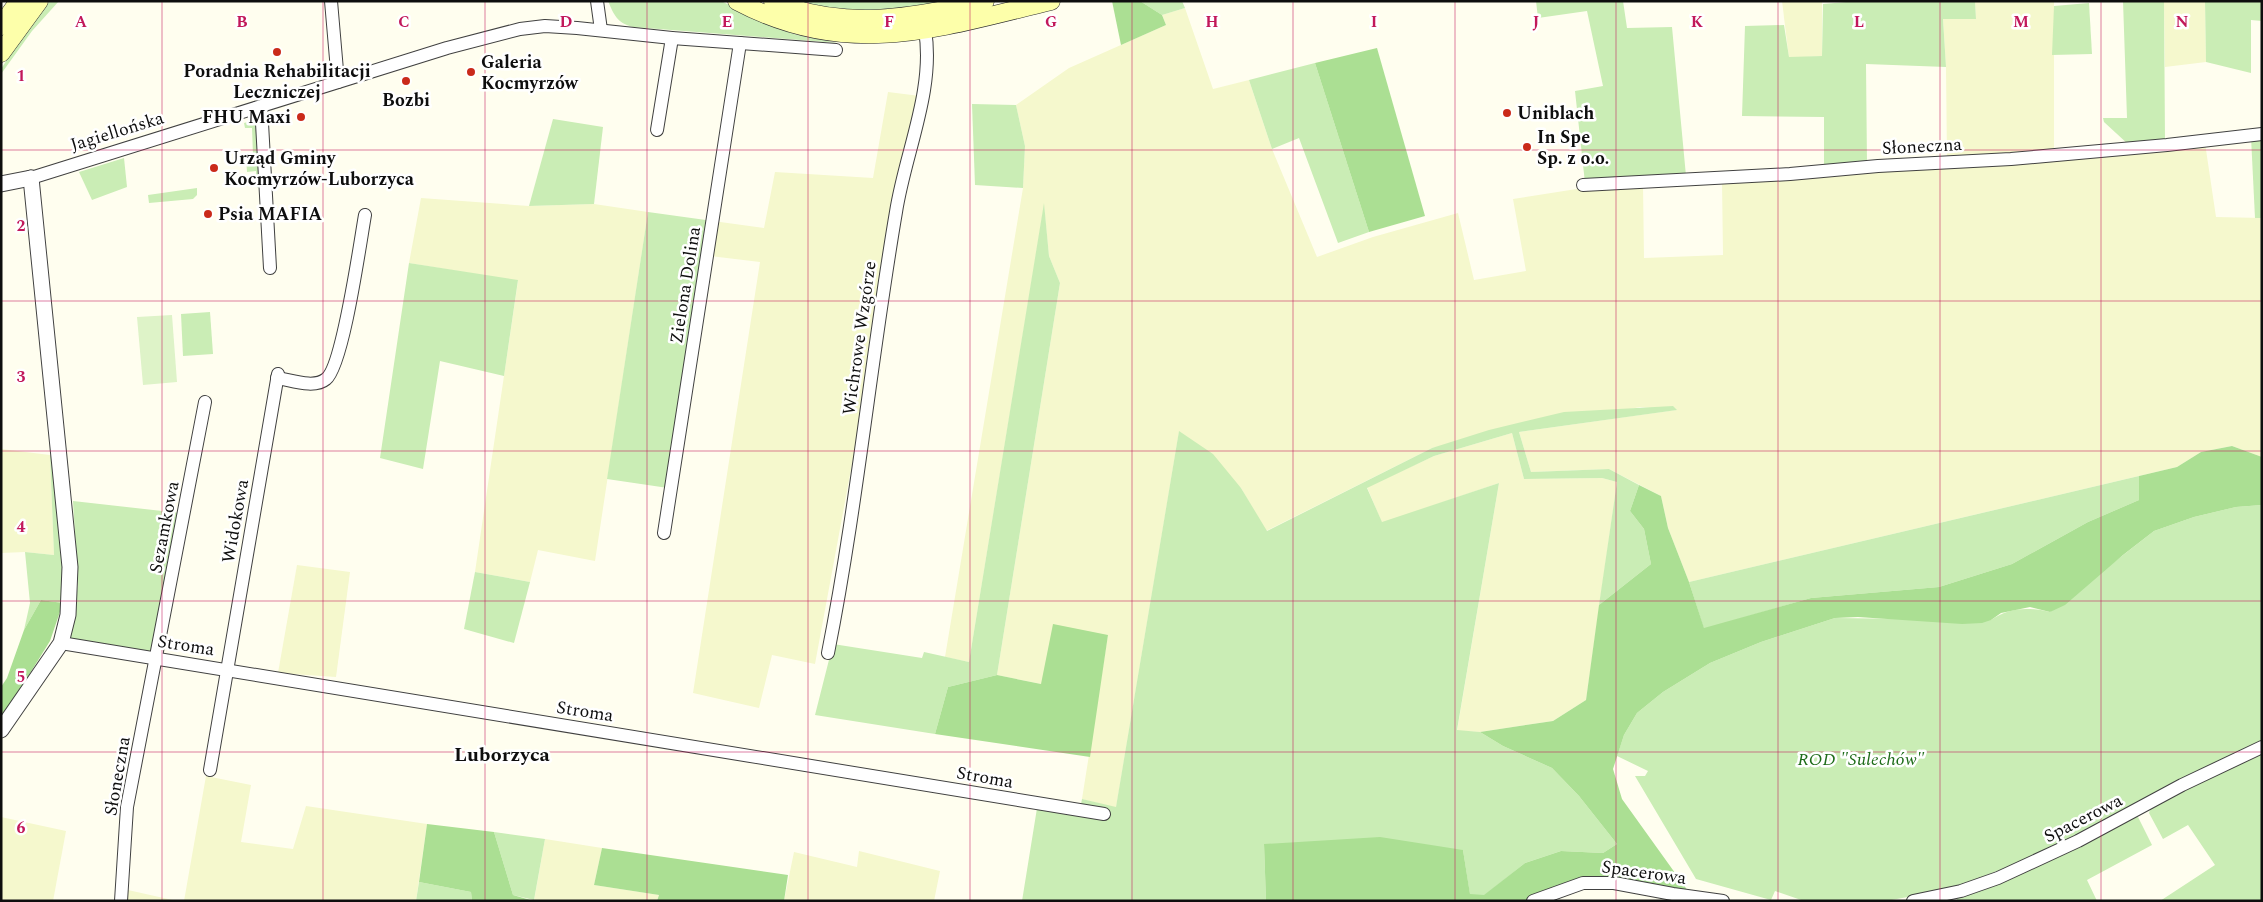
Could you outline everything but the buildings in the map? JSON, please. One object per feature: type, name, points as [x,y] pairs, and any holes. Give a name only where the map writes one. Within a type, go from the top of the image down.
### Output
[{"type":"main road","points":[[1,26],[19,1]]},
{"type":"main road","points":[[1,53],[39,1]]},
{"type":"main road","points":[[737,1],[771,17],[806,28],[831,33],[872,36],[925,30],[1051,1]]},
{"type":"main road","points":[[773,1],[812,14],[859,20],[920,16],[974,2]]},
{"type":"street","points":[[332,1],[338,82]]},
{"type":"street","points":[[597,1],[601,30]]},
{"type":"street","name":"Jagiellońska","points":[[1,184],[31,178],[503,32],[545,26],[672,38],[836,50]]},
{"type":"street","name":"Wichrowe Wzgórze","points":[[828,653],[843,571],[877,323],[897,201],[925,92],[928,46],[925,30]]},
{"type":"street","points":[[657,130],[672,38]]},
{"type":"street","name":"Zielona Dolina","points":[[664,534],[740,42]]},
{"type":"street","points":[[256,108],[262,123],[270,268]]},
{"type":"street","name":"Słoneczna","points":[[1583,185],[2012,159],[2262,134]]},
{"type":"street","name":"Jagiellońska","points":[[1,174],[31,178]]},
{"type":"street","points":[[1,730],[61,643],[68,615],[70,567],[31,178]]},
{"type":"street","name":"Widokowa","points":[[210,770],[278,376],[316,384],[326,379],[334,370],[365,215]]},
{"type":"street","name":"Sezamkowa","points":[[157,658],[205,402]]},
{"type":"street","name":"Stroma","points":[[61,643],[1104,814]]},
{"type":"street","name":"Słoneczna","points":[[121,901],[127,807],[157,658]]},
{"type":"street","name":"Spacerowa","points":[[1913,901],[1961,891],[1998,878],[2078,841],[2182,785],[2262,747]]},
{"type":"street","name":"Spacerowa","points":[[1533,901],[1583,883],[1614,882],[1674,894],[1723,901]]},
{"type":"green space","points":[[50,1],[59,1],[32,31],[1,74],[1,69],[25,32]]},
{"type":"green space","points":[[608,1],[721,1],[779,29],[797,35],[838,43],[633,27],[617,18]]},
{"type":"green space","points":[[795,1],[960,1],[910,10],[838,11]]},
{"type":"green space","points":[[1112,1],[1140,1],[1162,15],[1166,25],[1121,45]]},
{"type":"green space","points":[[1140,1],[1182,1],[1185,8],[1162,15]]},
{"type":"green space","points":[[1536,1],[1623,1],[1627,28],[1672,27],[1686,176],[1585,183],[1575,91],[1603,86],[1587,11],[1538,18]]},
{"type":"green space","points":[[1782,1],[1822,1],[1822,56],[1789,58]]},
{"type":"green space","points":[[1858,1],[1975,1],[1976,19],[1943,19],[1946,67],[1866,64],[1867,165],[1824,169],[1824,117],[1742,116],[1745,26],[1784,25],[1789,57],[1822,56],[1823,4]]},
{"type":"green space","points":[[1975,1],[2054,1],[2054,152],[1947,161],[1946,67],[1943,18],[1976,19]]},
{"type":"green space","points":[[2123,1],[2164,1],[2165,142],[2129,145],[2104,122],[2103,118],[2127,118]]},
{"type":"green space","points":[[2164,1],[2205,1],[2206,62],[2165,67]]},
{"type":"green space","points":[[2205,1],[2262,1],[2262,21],[2251,20],[2251,73],[2206,62]]},
{"type":"green space","points":[[2089,3],[2092,54],[2052,55],[2054,6]]},
{"type":"green space","points":[[1185,8],[1213,89],[1249,80],[1272,149],[1317,257],[1373,237],[1458,213],[1474,280],[1526,271],[1513,199],[1583,188],[1643,184],[1644,258],[1723,255],[1722,181],[2205,143],[2216,217],[2262,218],[2262,457],[2232,446],[2201,452],[2177,467],[1689,582],[1668,528],[1661,496],[1609,469],[1531,472],[1519,432],[1676,410],[1640,407],[1432,448],[1266,531],[1241,488],[1179,432],[1116,808],[1082,799],[1108,635],[1041,684],[997,675],[1060,283],[1049,256],[1044,206],[969,662],[945,657],[1023,188],[1025,146],[1016,105],[1069,68],[1166,25],[1162,15]]},
{"type":"green space","points":[[1377,48],[1425,216],[1369,232],[1315,63]]},
{"type":"green space","points":[[1315,63],[1369,232],[1338,243],[1299,138],[1272,149],[1249,80]]},
{"type":"green space","points":[[888,92],[920,96],[815,664],[772,655],[759,708],[693,693],[760,262],[710,256],[713,221],[764,228],[775,172],[873,178]]},
{"type":"green space","points":[[972,104],[1016,105],[1025,146],[1023,188],[975,185]]},
{"type":"green space","points":[[553,119],[603,127],[594,204],[529,206]]},
{"type":"green space","points":[[255,120],[264,188],[257,188],[256,171],[247,172],[246,156],[253,155],[252,128],[245,128],[244,123]]},
{"type":"green space","points":[[2262,136],[2262,218],[2255,218],[2251,137]]},
{"type":"green space","points":[[124,158],[127,187],[92,200],[79,172]]},
{"type":"green space","points":[[197,188],[197,195],[193,199],[149,203],[148,195]]},
{"type":"green space","points":[[421,198],[529,206],[594,204],[648,212],[595,561],[538,550],[530,582],[475,572],[518,281],[409,263]]},
{"type":"green space","points":[[1044,203],[1049,256],[1060,283],[997,675],[948,687],[935,734],[815,715],[833,644],[922,658],[924,652],[969,662]]},
{"type":"green space","points":[[648,212],[713,221],[668,488],[607,479]]},
{"type":"green space","points":[[409,263],[518,280],[504,376],[440,361],[423,469],[380,458]]},
{"type":"green space","points":[[210,312],[213,354],[183,356],[181,314]]},
{"type":"green space","points":[[172,315],[177,382],[143,385],[137,317]]},
{"type":"green space","points":[[1673,406],[1677,410],[1519,432],[1531,472],[1609,469],[1639,485],[1630,511],[1644,529],[1651,564],[1599,605],[1617,482],[1602,478],[1524,479],[1512,433],[1434,456],[1367,488],[1382,522],[1499,483],[1457,730],[1480,732],[1503,746],[1552,768],[1579,796],[1617,844],[1603,853],[1561,851],[1525,863],[1485,895],[1470,895],[1463,850],[1264,844],[1266,901],[1022,901],[1038,802],[1080,809],[1082,799],[1116,807],[1179,431],[1213,454],[1241,488],[1267,531],[1432,448],[1489,430],[1564,412]]},
{"type":"green space","points":[[1512,433],[1524,479],[1602,478],[1617,482],[1586,700],[1553,721],[1480,732],[1457,731],[1499,483],[1382,523],[1367,487],[1434,456]]},
{"type":"green space","points":[[2232,446],[2262,457],[2262,505],[2236,507],[2194,517],[2154,531],[2065,605],[2050,612],[2030,607],[2001,613],[1991,620],[1982,623],[1962,624],[1858,617],[1835,618],[1761,642],[1710,663],[1663,692],[1637,713],[1624,735],[1613,769],[1622,799],[1688,891],[1585,877],[1531,901],[1266,901],[1264,844],[1380,837],[1463,850],[1470,894],[1484,895],[1525,863],[1561,851],[1603,853],[1617,844],[1579,796],[1552,768],[1503,746],[1480,732],[1553,721],[1586,700],[1599,605],[1651,564],[1644,529],[1630,511],[1639,485],[1661,496],[1668,528],[1704,628],[1811,598],[1939,587],[2012,564],[2088,522],[2139,500],[2139,476],[2177,467],[2201,452]]},
{"type":"green space","points":[[1,449],[50,455],[54,555],[25,552],[1,553]]},
{"type":"green space","points":[[50,455],[54,461],[63,556],[63,603],[41,600],[24,630],[30,603],[25,552],[54,555]]},
{"type":"green space","points":[[2139,476],[2139,500],[2088,522],[2012,564],[1939,587],[1811,598],[1704,629],[1689,582]]},
{"type":"green space","points":[[73,501],[180,513],[153,652],[68,639],[78,586]]},
{"type":"green space","name":"ROD \"Sulechów\"","points":[[2262,505],[2262,742],[2033,857],[1951,889],[1886,901],[1804,901],[1775,891],[1771,900],[1696,879],[1635,776],[1645,776],[1648,771],[1617,756],[1624,735],[1637,713],[1663,692],[1710,663],[1761,642],[1835,618],[1991,620],[2012,610],[2019,609],[2050,612],[2154,531],[2194,517],[2236,507]]},
{"type":"green space","points":[[297,565],[350,572],[336,677],[278,673]]},
{"type":"green space","points":[[475,572],[530,582],[514,643],[464,629]]},
{"type":"green space","points":[[41,600],[63,603],[50,641],[1,720],[1,687],[7,678],[24,630]]},
{"type":"green space","points":[[1053,624],[1108,635],[1090,757],[935,734],[948,687],[997,675],[1041,684]]},
{"type":"green space","points":[[2262,753],[2262,901],[2160,901],[2215,865],[2188,825],[2163,839],[2149,813],[2151,807],[2190,786]]},
{"type":"green space","points":[[206,776],[251,785],[241,842],[293,849],[306,806],[427,824],[416,901],[184,901]]},
{"type":"green space","points":[[1,817],[66,831],[53,901],[1,901]]},
{"type":"green space","points":[[2133,817],[2138,817],[2152,845],[2087,880],[2097,901],[1957,901],[1957,898],[2068,851]]},
{"type":"green space","points":[[427,824],[494,832],[513,895],[534,901],[472,901],[471,892],[419,882]]},
{"type":"green space","points":[[494,832],[545,839],[534,900],[513,895]]},
{"type":"green space","points":[[545,839],[602,848],[594,885],[659,895],[657,901],[534,901]]},
{"type":"green space","points":[[602,848],[788,875],[784,901],[657,901],[659,895],[594,885]]},
{"type":"green space","points":[[859,851],[940,871],[934,901],[784,901],[794,852],[857,867]]},
{"type":"green space","points":[[419,882],[471,892],[472,901],[416,901]]},
{"type":"green space","points":[[119,888],[177,901],[117,901]]},
{"type":"place","name":"Poradnia Rehabilitacji Leczniczej","points":[[277,52]]},
{"type":"place","name":"Galeria Kocmyrzów","points":[[471,72]]},
{"type":"place","name":"Bozbi","points":[[406,81]]},
{"type":"place","name":"Uniblach","points":[[1507,113]]},
{"type":"place","name":"FHU Maxi","points":[[301,117]]},
{"type":"place","name":"In Spe Sp. z o.o.","points":[[1527,147]]},
{"type":"place","name":"Urząd Gminy Kocmyrzów-Luborzyca","points":[[214,168]]},
{"type":"place","name":"Psia MAFIA","points":[[208,214]]},
{"type":"district","name":"Luborzyca","points":[[502,754]]}]
